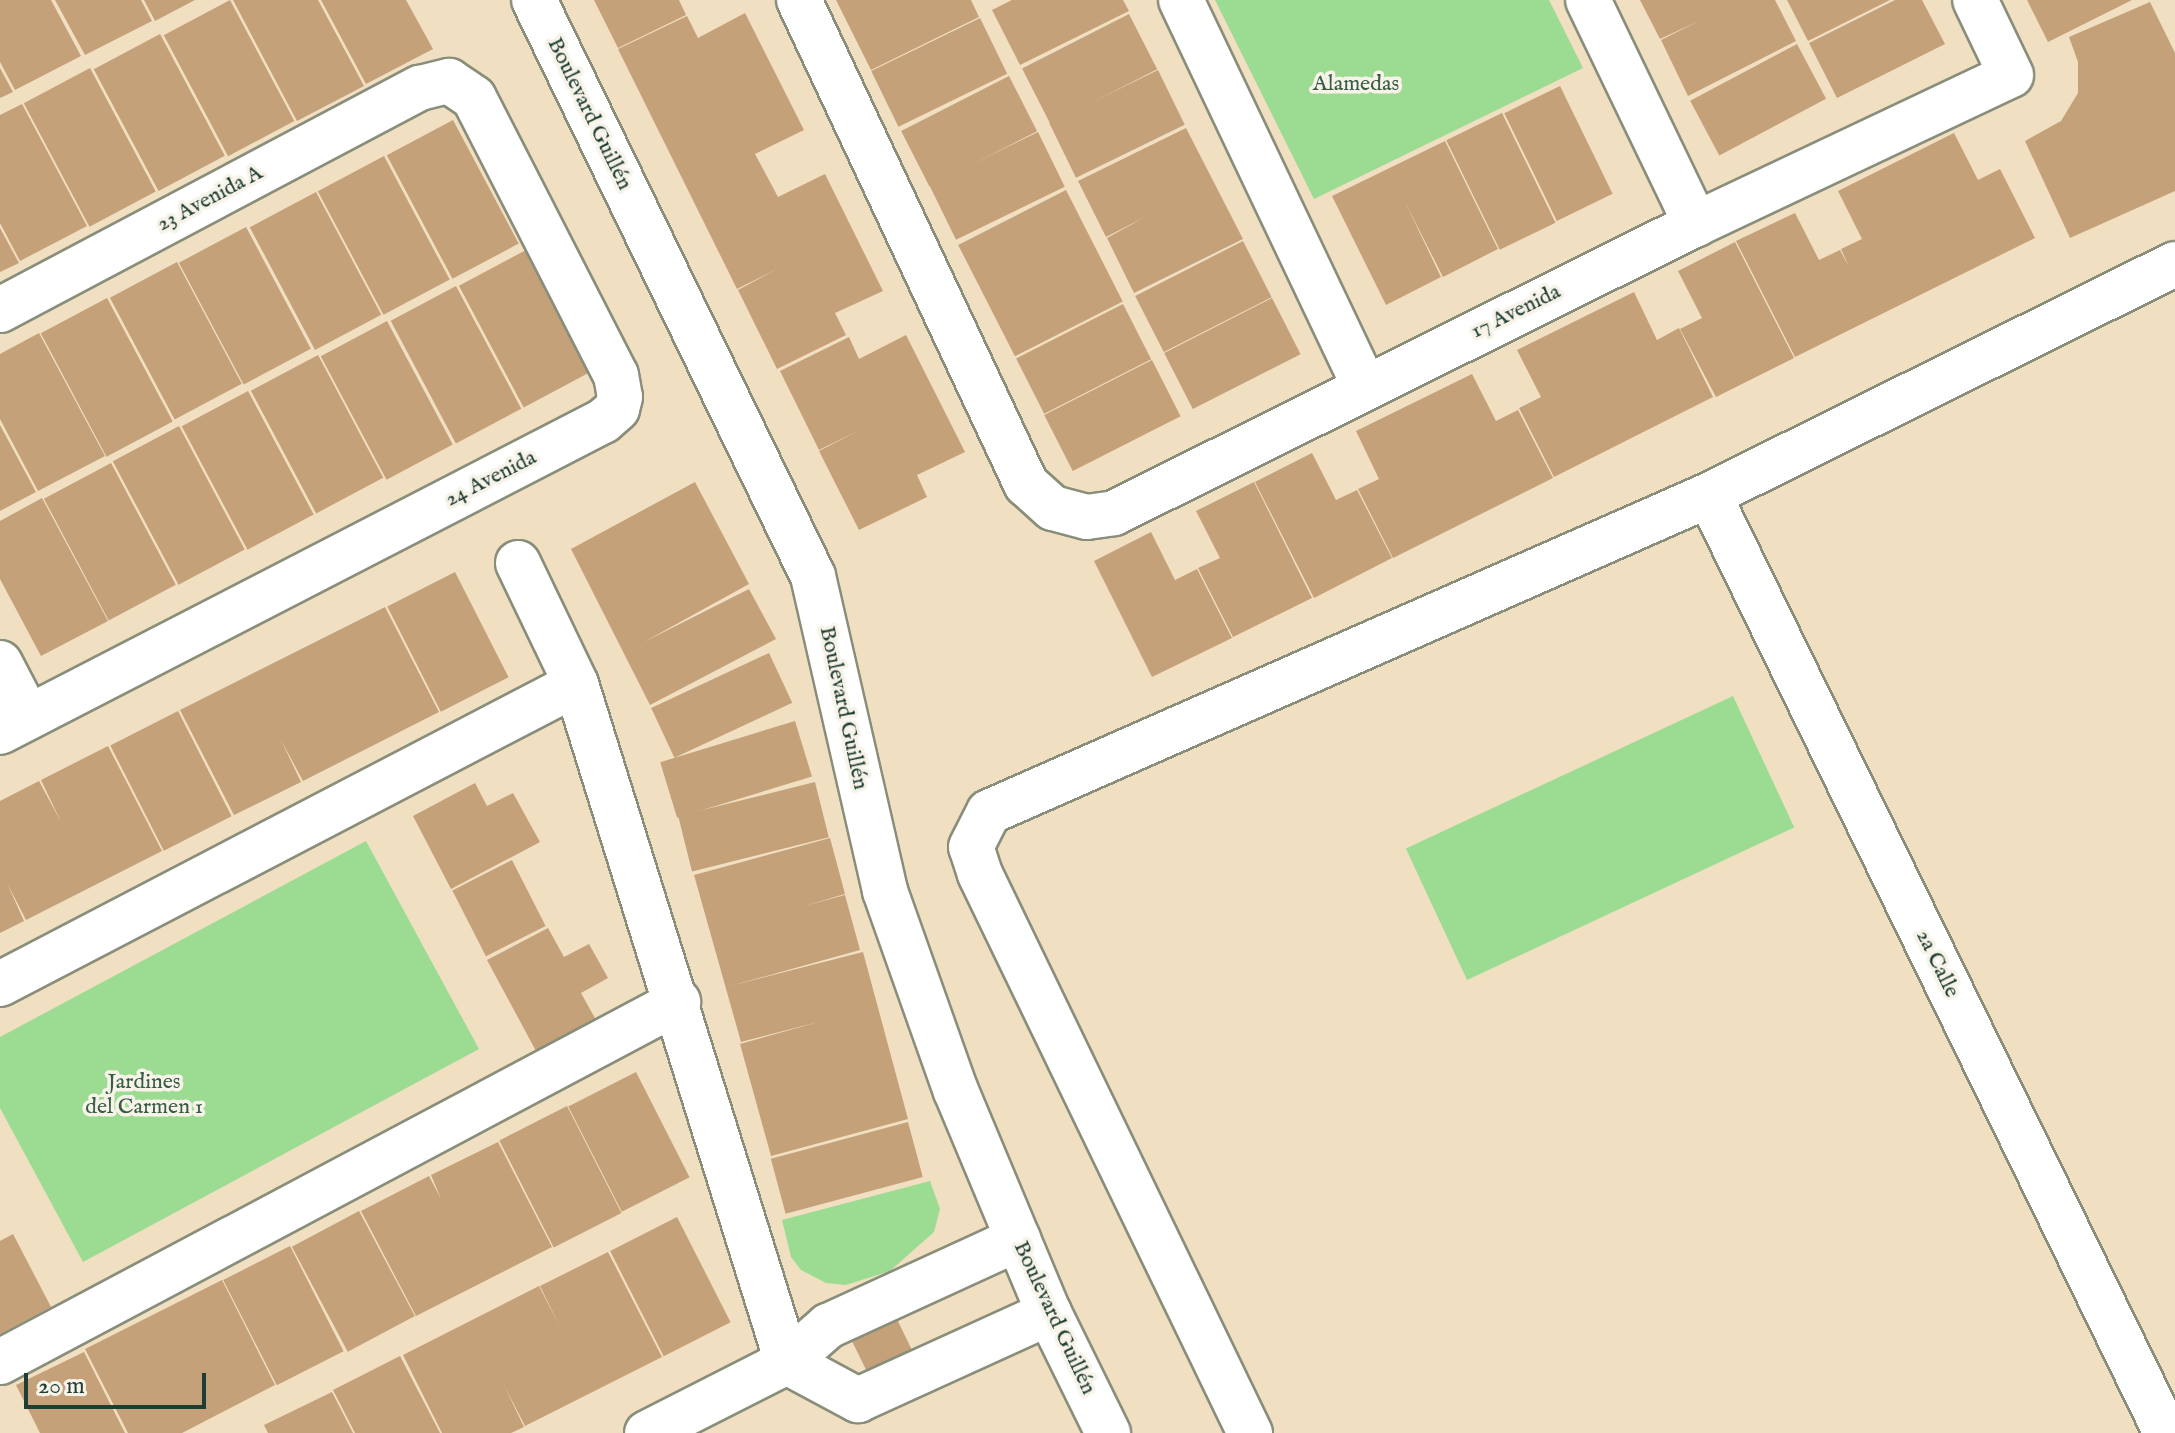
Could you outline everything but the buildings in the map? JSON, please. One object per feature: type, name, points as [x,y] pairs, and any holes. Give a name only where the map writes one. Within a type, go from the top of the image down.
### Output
[{"type":"street","name":"Boulevard Guillén","points":[[534,0],[813,576],[885,891],[956,1091],[1049,1313],[1108,1433]]},
{"type":"street","name":"17 Avenida","points":[[799,0],[1026,484],[1042,502],[1064,514],[1114,513],[1696,224],[2011,75],[1975,0]]},
{"type":"street","points":[[1181,0],[1365,387]]},
{"type":"street","points":[[1588,0],[1696,224]]},
{"type":"street","name":"24 Avenida","points":[[14,724],[603,421],[617,409],[616,375],[474,98],[449,81],[420,88]]},
{"type":"street","name":"23 Avenida A","points":[[0,310],[420,88]]},
{"type":"street","points":[[1250,1433],[971,847],[989,812],[1709,495],[2175,264]]},
{"type":"street","name":"2a Calle","points":[[1709,495],[2166,1433]]},
{"type":"street","points":[[518,563],[576,684],[678,1002],[787,1362],[858,1400],[1049,1313]]},
{"type":"street","points":[[0,663],[14,724]]},
{"type":"street","points":[[0,984],[576,684]]},
{"type":"street","points":[[0,1362],[678,1002]]},
{"type":"street","points":[[647,1433],[787,1362],[828,1326],[1018,1239]]},
{"type":"green space","name":"Alamedas","points":[[1215,0],[1549,0],[1583,68],[1314,199]]},
{"type":"green space","points":[[1733,696],[1794,827],[1467,980],[1406,849]]},
{"type":"green space","name":"Jardines del Carmen 1","points":[[366,841],[479,1049],[83,1262],[0,1108],[0,1037]]},
{"type":"green space","points":[[930,1181],[940,1209],[934,1232],[890,1271],[846,1285],[826,1283],[801,1270],[791,1257],[782,1220]]}]
